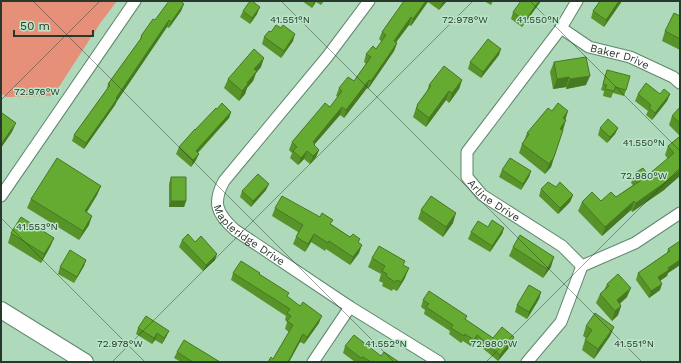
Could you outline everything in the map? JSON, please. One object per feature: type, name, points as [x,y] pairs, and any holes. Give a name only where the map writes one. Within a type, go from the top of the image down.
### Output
[{"type":"main road","points":[[1,310],[85,362]]},
{"type":"street","points":[[1,196],[135,1]]},
{"type":"street","name":"Mapleridge Drive","points":[[369,1],[327,57],[224,181],[219,190],[217,204],[219,213],[235,230],[350,307],[439,362]]},
{"type":"street","name":"Arline Drive","points":[[577,1],[561,28],[467,152],[467,177],[482,195],[562,246],[582,266]]},
{"type":"street","name":"Baker Drive","points":[[561,28],[588,47],[630,57],[673,77],[680,83]]},
{"type":"street","points":[[527,362],[561,322],[582,266],[635,243],[680,213]]},
{"type":"street","points":[[313,362],[350,307]]},
{"type":"shaded area","points":[[1,1],[117,1],[101,22],[53,96],[6,97],[1,93]]},
{"type":"building","points":[[169,1],[183,1],[182,3],[184,4],[171,22],[169,20],[86,143],[74,135],[110,85],[108,84],[142,37],[141,36],[153,19],[155,20]]},
{"type":"building","points":[[250,1],[260,7],[252,18],[243,11]]},
{"type":"building","points":[[404,1],[426,1],[413,19],[411,17],[394,41],[397,43],[371,81],[369,80],[346,110],[342,107],[313,142],[319,150],[313,156],[307,151],[301,158],[293,151],[297,147],[292,142],[325,103],[330,107],[342,91],[339,88],[348,77],[354,81],[371,57],[366,54],[373,46],[376,49],[386,35],[382,32]]},
{"type":"building","points":[[521,1],[539,1],[525,21],[513,12]]},
{"type":"building","points":[[600,1],[619,1],[606,20],[593,11]]},
{"type":"building","points":[[674,13],[680,16],[680,39],[665,31]]},
{"type":"building","points":[[276,25],[281,28],[283,25],[295,34],[284,51],[264,37],[269,31],[271,32]]},
{"type":"building","points":[[488,39],[501,49],[483,72],[470,62]]},
{"type":"building","points":[[254,49],[264,58],[254,69],[257,71],[242,91],[228,79]]},
{"type":"building","points":[[586,57],[590,76],[557,79],[554,62]]},
{"type":"building","points":[[444,66],[462,80],[452,93],[449,91],[429,118],[416,108],[431,86],[429,85]]},
{"type":"building","points":[[607,70],[630,76],[626,90],[615,87],[614,91],[605,89],[607,85],[603,84]]},
{"type":"building","points":[[646,83],[660,94],[664,89],[670,94],[655,113],[649,108],[651,105],[638,94]]},
{"type":"building","points":[[222,103],[231,112],[196,151],[199,154],[193,160],[179,147]]},
{"type":"building","points":[[558,103],[568,111],[563,118],[566,120],[560,129],[563,130],[554,157],[549,164],[522,144],[529,134],[527,133],[548,108],[552,111]]},
{"type":"building","points":[[680,107],[680,123],[672,116]]},
{"type":"building","points":[[2,113],[16,123],[1,144],[1,115]]},
{"type":"building","points":[[608,119],[618,128],[610,137],[600,128]]},
{"type":"building","points":[[679,137],[680,170],[636,203],[634,201],[605,227],[582,202],[592,192],[601,201],[611,192],[616,197],[640,181],[635,173],[643,168],[648,175],[674,153],[668,146]]},
{"type":"building","points":[[57,158],[101,186],[85,211],[92,216],[83,231],[31,199]]},
{"type":"building","points":[[510,158],[531,171],[523,184],[502,170]]},
{"type":"building","points":[[258,174],[269,184],[253,201],[242,191]]},
{"type":"building","points":[[171,177],[186,177],[186,201],[171,201]]},
{"type":"building","points":[[548,182],[556,187],[560,182],[573,195],[560,208],[541,189]]},
{"type":"building","points":[[282,196],[320,217],[322,213],[333,220],[330,224],[350,237],[353,234],[360,239],[358,242],[362,245],[353,257],[329,241],[328,243],[314,234],[308,244],[296,237],[303,225],[275,208]]},
{"type":"building","points":[[431,196],[456,213],[446,227],[421,210]]},
{"type":"building","points":[[21,217],[54,238],[44,254],[11,233]]},
{"type":"building","points":[[492,220],[504,228],[492,246],[471,232],[478,221],[488,227]]},
{"type":"building","points":[[188,234],[195,242],[201,236],[217,254],[206,265],[182,240]]},
{"type":"building","points":[[520,235],[554,257],[547,269],[513,247]]},
{"type":"building","points":[[680,241],[680,260],[658,277],[662,284],[651,291],[638,273],[670,251],[668,249]]},
{"type":"building","points":[[379,246],[405,261],[403,265],[409,268],[401,282],[397,280],[395,282],[386,276],[387,274],[382,271],[385,266],[372,258]]},
{"type":"building","points":[[70,250],[86,260],[77,277],[60,267]]},
{"type":"building","points":[[241,261],[289,293],[287,296],[300,306],[303,302],[322,316],[307,337],[303,334],[288,362],[268,362],[271,357],[273,359],[293,325],[287,321],[291,316],[287,313],[290,309],[233,273]]},
{"type":"building","points":[[618,274],[631,288],[617,300],[621,306],[615,311],[600,294],[609,286],[607,284]]},
{"type":"building","points":[[529,285],[541,292],[529,312],[517,305]]},
{"type":"building","points":[[429,291],[467,316],[465,319],[493,338],[502,327],[514,337],[500,355],[477,335],[474,340],[465,334],[464,336],[451,328],[453,325],[426,307],[429,304],[423,300]]},
{"type":"building","points":[[595,313],[614,327],[598,349],[585,340],[592,330],[586,326]]},
{"type":"building","points":[[146,316],[169,331],[164,338],[157,333],[154,338],[138,328]]},
{"type":"building","points":[[354,335],[381,356],[384,352],[399,362],[371,362],[363,357],[361,358],[345,346]]},
{"type":"building","points":[[184,340],[220,362],[193,362],[177,352]]}]
